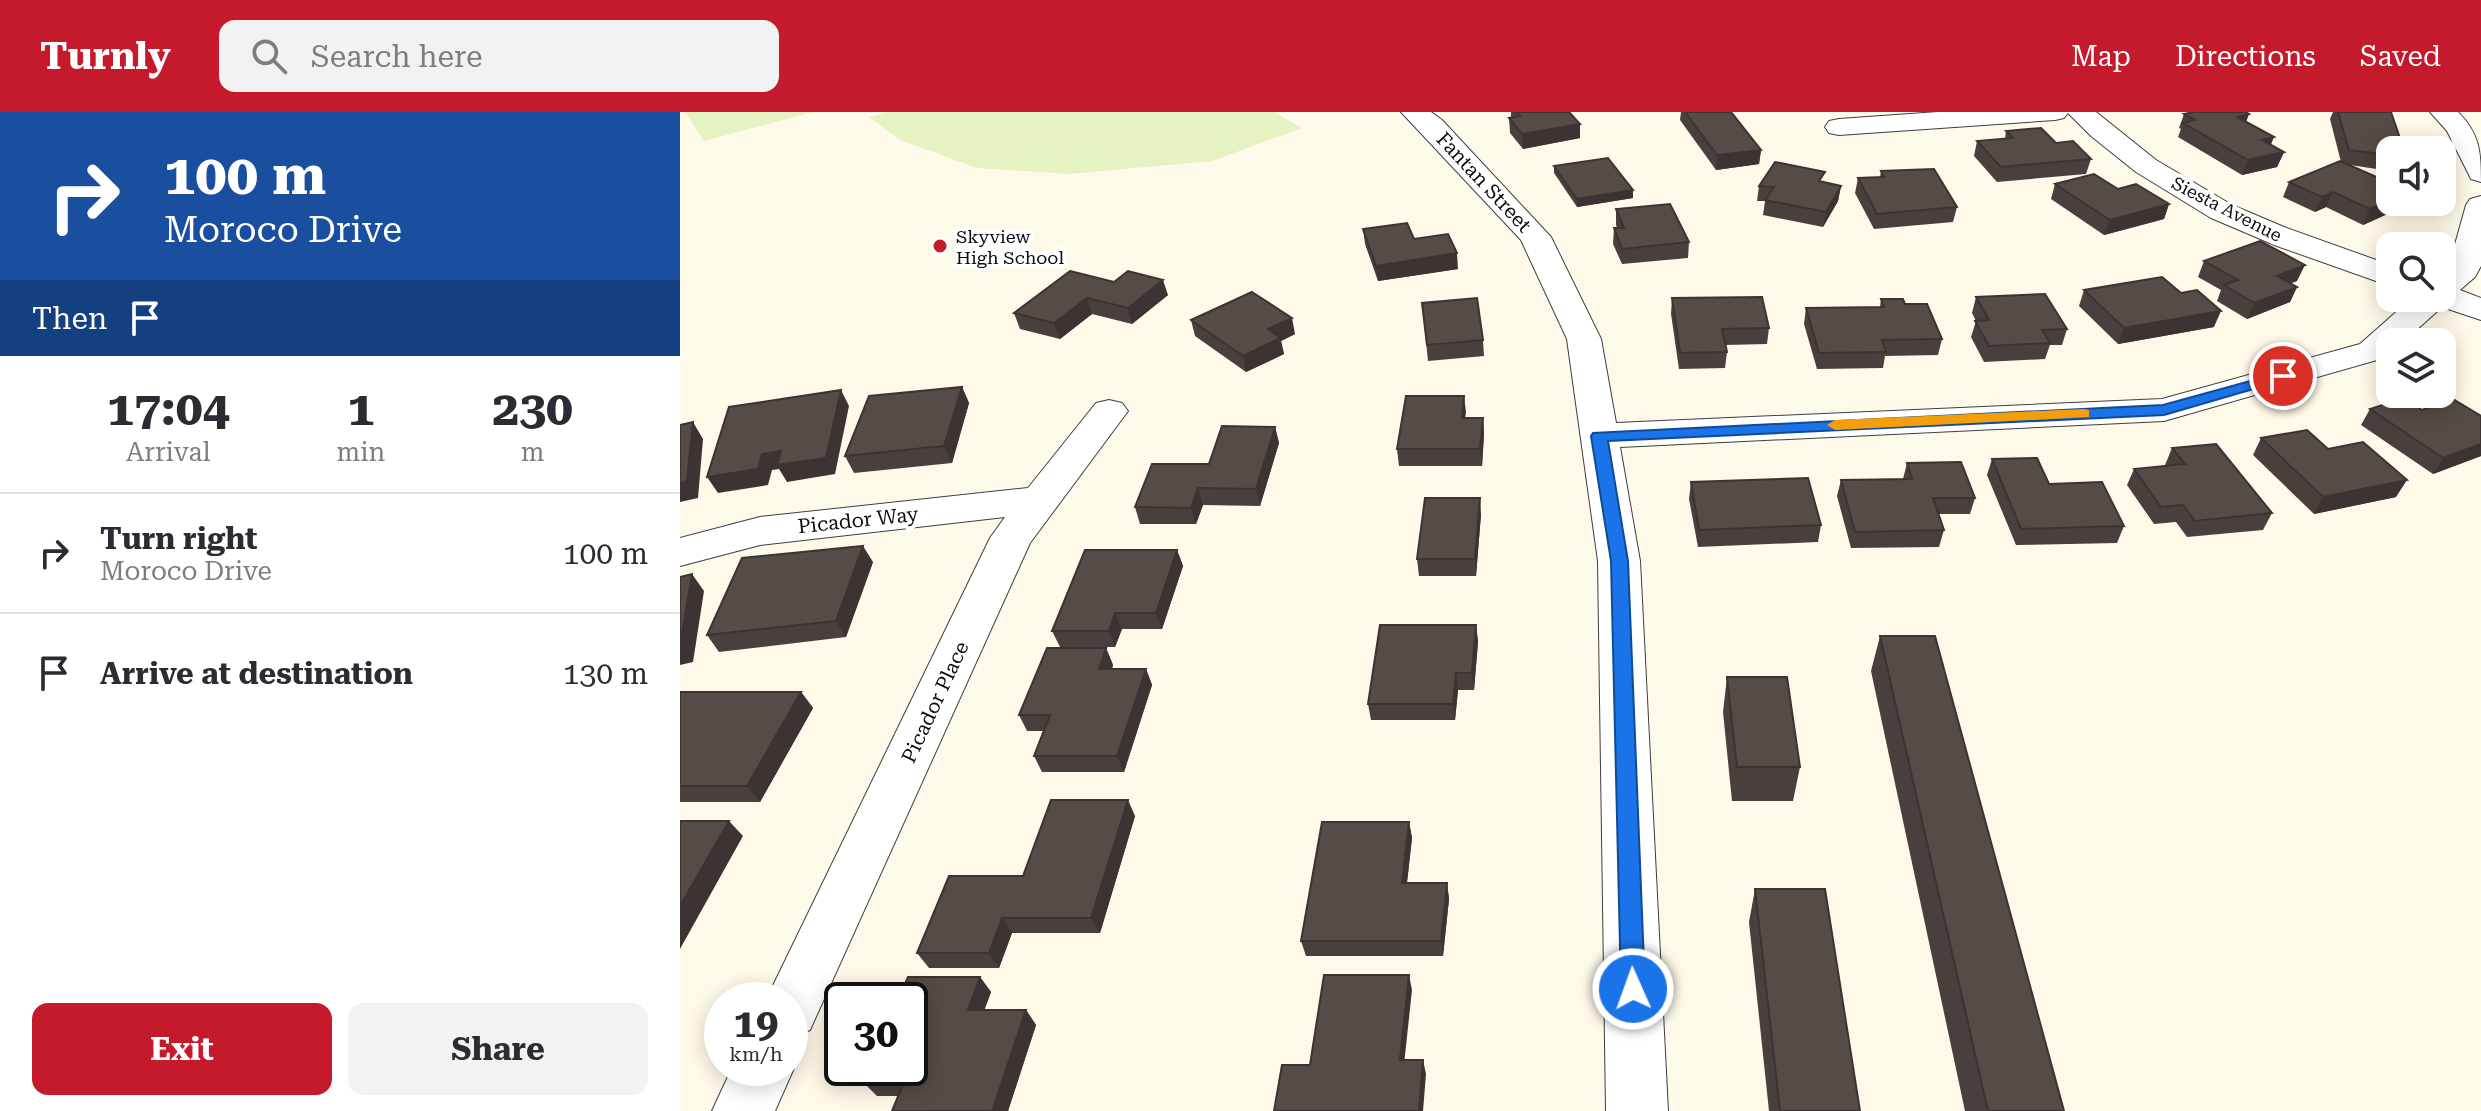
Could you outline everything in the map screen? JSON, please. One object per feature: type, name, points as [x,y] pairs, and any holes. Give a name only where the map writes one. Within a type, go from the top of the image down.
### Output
[{"type":"street","name":"Fantan Street","points":[[1414,112],[1432,126],[1535,237],[1584,339],[1619,561],[1637,1111]]},
{"type":"street","points":[[1839,127],[2055,112]]},
{"type":"street","name":"Siesta Avenue","points":[[2080,112],[2102,133],[2162,176],[2216,206],[2270,233],[2376,271]]},
{"type":"street","points":[[2443,112],[2459,128],[2481,173]]},
{"type":"street","points":[[2456,278],[2464,270],[2481,205]]},
{"type":"street","points":[[2456,298],[2481,310]]},
{"type":"street","points":[[1599,436],[2164,410],[2372,351],[2416,312]]},
{"type":"street","name":"Picador Place","points":[[804,982],[1011,538],[1109,411]]},
{"type":"street","name":"Picador Way","points":[[680,552],[760,531],[1038,500]]},
{"type":"street","points":[[743,1111],[755,1086]]},
{"type":"green space","points":[[685,112],[813,112],[704,141]]},
{"type":"green space","points":[[890,112],[1274,112],[1302,128],[1212,161],[1069,174],[977,168],[900,140],[869,117]]},
{"type":"building","points":[[1516,112],[1569,112],[1580,124],[1522,134],[1509,118],[1520,116]]},
{"type":"building","points":[[1685,112],[1731,112],[1761,150],[1717,155]]},
{"type":"building","points":[[2246,112],[2249,114],[2237,117],[2274,137],[2262,140],[2284,152],[2248,160],[2183,123],[2195,120],[2184,114]]},
{"type":"building","points":[[2338,112],[2391,112],[2399,136],[2376,136],[2376,153],[2349,150]]},
{"type":"building","points":[[2041,128],[2056,143],[2073,141],[2091,159],[2001,167],[1977,141],[2013,138],[2006,131]]},
{"type":"building","points":[[1608,158],[1633,190],[1577,199],[1554,166]]},
{"type":"building","points":[[2340,161],[2376,177],[2376,207],[2370,209],[2333,192],[2322,197],[2289,182]]},
{"type":"building","points":[[1775,162],[1825,172],[1819,181],[1841,186],[1826,212],[1765,200],[1774,187],[1759,186]]},
{"type":"building","points":[[1934,169],[1957,207],[1877,214],[1858,178],[1884,177],[1881,171]]},
{"type":"building","points":[[2094,174],[2118,189],[2136,184],[2169,204],[2110,220],[2055,184]]},
{"type":"building","points":[[1670,204],[1689,242],[1622,249],[1614,228],[1624,228],[1616,209]]},
{"type":"building","points":[[1407,223],[1414,239],[1448,234],[1457,253],[1376,266],[1363,229]]},
{"type":"building","points":[[2260,241],[2305,265],[2277,276],[2297,287],[2254,303],[2224,285],[2238,280],[2204,261]]},
{"type":"building","points":[[1070,271],[1114,282],[1128,271],[1163,280],[1128,308],[1087,298],[1054,323],[1014,313]]},
{"type":"building","points":[[2162,277],[2181,293],[2197,290],[2221,311],[2124,328],[2084,290]]},
{"type":"building","points":[[1252,292],[1292,318],[1268,329],[1280,338],[1243,356],[1191,320]]},
{"type":"building","points":[[2045,294],[2067,329],[2042,330],[2050,343],[1989,346],[1975,321],[1989,320],[1976,297]]},
{"type":"building","points":[[1762,297],[1769,328],[1722,329],[1727,352],[1680,353],[1672,298]]},
{"type":"building","points":[[1477,298],[1483,340],[1427,345],[1422,303]]},
{"type":"building","points":[[1881,299],[1927,304],[1942,339],[1882,340],[1886,352],[1819,353],[1806,308],[1884,307]]},
{"type":"building","points":[[962,387],[944,446],[845,456],[869,396]]},
{"type":"building","points":[[841,390],[826,458],[777,465],[781,451],[762,454],[758,469],[707,477],[729,407]]},
{"type":"building","points":[[1406,396],[1464,396],[1462,418],[1483,418],[1480,449],[1397,449]]},
{"type":"building","points":[[2456,401],[2481,416],[2481,444],[2443,458],[2370,409],[2456,408]]},
{"type":"building","points":[[693,422],[687,481],[680,483],[680,425]]},
{"type":"building","points":[[1222,426],[1275,427],[1256,489],[1198,488],[1191,508],[1135,507],[1152,464],[1209,464]]},
{"type":"building","points":[[2307,430],[2328,449],[2363,442],[2407,480],[2323,497],[2261,438]]},
{"type":"building","points":[[2216,444],[2272,513],[2195,521],[2183,505],[2161,507],[2134,469],[2185,464],[2172,448]]},
{"type":"building","points":[[2037,458],[2049,484],[2102,482],[2124,526],[2021,529],[1992,459]]},
{"type":"building","points":[[1961,462],[1975,498],[1933,498],[1944,530],[1855,532],[1841,480],[1912,479],[1907,463]]},
{"type":"building","points":[[1808,478],[1821,525],[1699,530],[1691,482]]},
{"type":"building","points":[[1425,498],[1480,498],[1475,559],[1417,559]]},
{"type":"building","points":[[863,546],[836,621],[707,635],[742,558]]},
{"type":"building","points":[[1085,550],[1177,550],[1156,613],[1115,613],[1109,631],[1052,631]]},
{"type":"building","points":[[692,574],[680,645],[680,577]]},
{"type":"building","points":[[1380,625],[1476,625],[1472,673],[1456,673],[1453,704],[1368,704]]},
{"type":"building","points":[[1880,636],[1935,636],[2064,1111],[1988,1111]]},
{"type":"building","points":[[1047,648],[1106,648],[1099,669],[1146,669],[1117,756],[1034,756],[1050,715],[1019,715]]},
{"type":"building","points":[[1727,677],[1787,677],[1800,767],[1737,767]]},
{"type":"building","points":[[680,692],[801,692],[747,786],[680,786]]},
{"type":"building","points":[[1051,800],[1128,800],[1091,918],[1002,918],[989,953],[917,953],[949,876],[1023,876]]},
{"type":"building","points":[[680,821],[729,821],[680,906]]},
{"type":"building","points":[[1322,822],[1409,822],[1402,883],[1447,883],[1441,941],[1301,941]]},
{"type":"building","points":[[1755,889],[1825,889],[1860,1111],[1780,1111]]},
{"type":"building","points":[[1324,975],[1409,975],[1400,1060],[1423,1060],[1419,1111],[1274,1111],[1282,1065],[1310,1065]]},
{"type":"building","points":[[908,977],[980,977],[968,1010],[1026,1010],[992,1111],[892,1111],[902,1086],[928,1086],[928,982],[906,982]]},
{"type":"slow traffic","points":[[1835,425],[2084,414]]},
{"type":"place","name":"Skyview High School","points":[[940,246]]},
{"type":"route","points":[[1633,989],[1619,561],[1599,436],[2164,410],[2283,376]]}]
